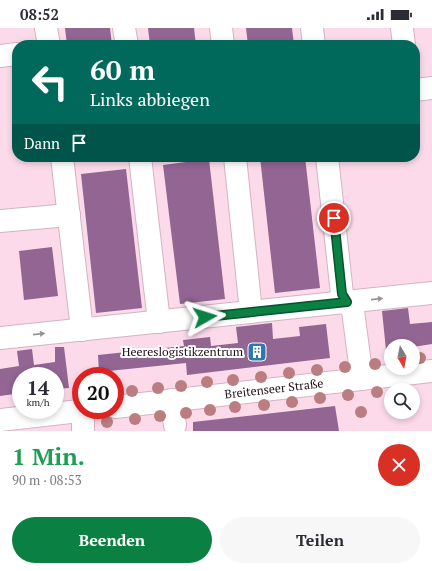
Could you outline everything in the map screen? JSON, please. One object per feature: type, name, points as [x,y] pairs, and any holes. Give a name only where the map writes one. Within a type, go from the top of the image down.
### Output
[{"type":"street","points":[[46,28],[48,40]]},
{"type":"street","points":[[124,28],[126,40]]},
{"type":"street","points":[[221,28],[222,40]]},
{"type":"street","points":[[312,28],[313,40]]},
{"type":"street","points":[[402,28],[403,40]]},
{"type":"street","points":[[0,56],[12,55]]},
{"type":"street","points":[[420,89],[432,88]]},
{"type":"street","points":[[63,162],[82,330]]},
{"type":"street","points":[[141,162],[159,322]]},
{"type":"street","points":[[236,162],[251,312]]},
{"type":"street","points":[[327,162],[342,294],[353,310],[362,379]]},
{"type":"street","points":[[0,221],[69,215]]},
{"type":"street","points":[[0,338],[432,293]]},
{"type":"street","name":"Breitenseer Straße","points":[[124,406],[432,371]]},
{"type":"street","points":[[171,400],[175,425]]},
{"type":"street","points":[[0,420],[72,417]]},
{"type":"building","points":[[65,28],[110,28],[111,40],[66,40]]},
{"type":"building","points":[[148,28],[194,28],[195,40],[149,40]]},
{"type":"building","points":[[246,28],[292,28],[293,40],[247,40]]},
{"type":"building","points":[[186,162],[209,162],[225,299],[180,304],[163,165]]},
{"type":"building","points":[[261,162],[306,162],[320,288],[275,293]]},
{"type":"building","points":[[126,169],[142,308],[96,313],[81,174]]},
{"type":"building","points":[[52,247],[58,296],[24,300],[19,251]]},
{"type":"building","points":[[408,308],[410,324],[432,322],[432,344],[420,346],[420,339],[385,339],[382,311]]},
{"type":"building","name":"Heereslogistikzentrum","points":[[272,323],[273,339],[300,336],[299,327],[326,324],[330,358],[187,375],[186,363],[124,369],[124,367],[99,367],[98,355],[184,346],[183,340],[210,337],[211,346],[238,343],[236,327]]},
{"type":"building","points":[[55,347],[64,347],[69,388],[64,388],[64,367],[13,367],[19,366],[17,351],[32,349],[34,365],[55,362]]},
{"type":"building","points":[[12,367],[12,394],[0,396],[0,369]]},
{"type":"building","points":[[335,406],[339,431],[193,431],[193,422]]},
{"type":"place","name":"Heereslogistikzentrum","points":[[257,352]]},
{"type":"route","points":[[205,317],[347,302],[342,294],[334,218]]}]
